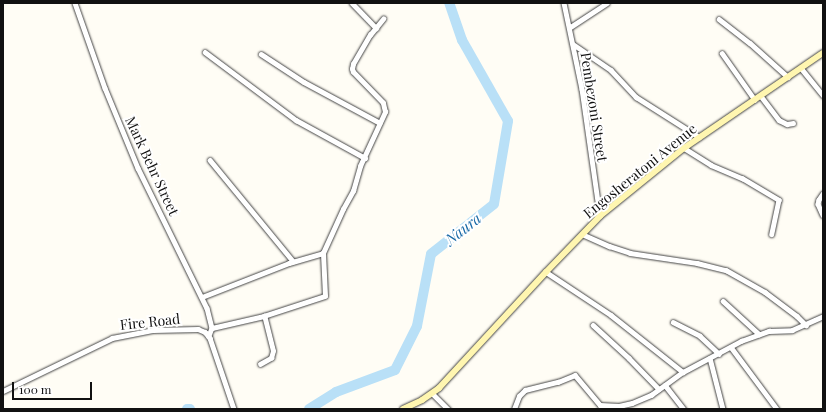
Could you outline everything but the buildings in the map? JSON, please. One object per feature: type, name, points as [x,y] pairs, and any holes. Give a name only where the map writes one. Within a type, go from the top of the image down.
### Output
[{"type":"street","name":"Mark Behr Street","points":[[75,3],[105,88],[138,168],[152,199],[167,224],[202,297],[212,321],[212,328]]},
{"type":"street","points":[[352,3],[376,28]]},
{"type":"street","name":"Pembezoni Street","points":[[564,3],[573,44],[600,216]]},
{"type":"street","points":[[569,28],[607,3]]},
{"type":"street","points":[[234,409],[217,355],[209,336],[212,328],[264,316],[325,296],[323,253],[343,209],[353,192],[360,166],[385,112],[383,103],[353,72],[352,69],[358,55],[383,19]]},
{"type":"street","points":[[719,19],[771,61],[788,78]]},
{"type":"street","points":[[573,44],[611,70],[636,97],[699,137]]},
{"type":"street","points":[[205,52],[296,120],[365,158]]},
{"type":"street","points":[[722,53],[755,100]]},
{"type":"street","name":"Engosheratoni Avenue","points":[[403,409],[432,393],[454,372],[600,216],[699,137],[823,53]]},
{"type":"street","points":[[261,54],[304,82],[380,123]]},
{"type":"street","points":[[801,68],[823,95]]},
{"type":"street","points":[[761,96],[779,120],[793,123]]},
{"type":"street","points":[[684,148],[711,165],[742,178],[779,200],[772,234]]},
{"type":"street","points":[[210,160],[293,261]]},
{"type":"street","points":[[823,194],[818,204],[823,215]]},
{"type":"street","points":[[582,234],[630,253],[697,263],[726,270],[765,292],[797,316],[806,325]]},
{"type":"street","points":[[202,297],[293,261],[323,253]]},
{"type":"street","points":[[546,272],[611,315],[683,372]]},
{"type":"street","points":[[724,301],[759,334]]},
{"type":"street","points":[[260,364],[270,358],[273,351],[264,316]]},
{"type":"street","points":[[515,408],[519,396],[525,390],[558,382],[574,375],[600,404],[608,406],[632,403],[659,389],[683,372],[759,334],[769,331],[792,330],[806,325],[823,316]]},
{"type":"street","points":[[673,322],[700,336],[720,354]]},
{"type":"street","points":[[593,325],[629,358],[659,389]]},
{"type":"street","name":"Fire Road","points":[[3,391],[97,344],[120,335],[153,330],[191,329],[202,331],[209,336]]},
{"type":"street","points":[[732,347],[777,409]]},
{"type":"street","points":[[710,358],[722,409]]},
{"type":"street","points":[[665,385],[684,409]]},
{"type":"street","points":[[432,393],[448,409]]},
{"type":"waterway","name":"Naura","points":[[309,409],[336,392],[395,370],[417,326],[431,254],[494,204],[508,121],[462,40],[449,3]]}]
